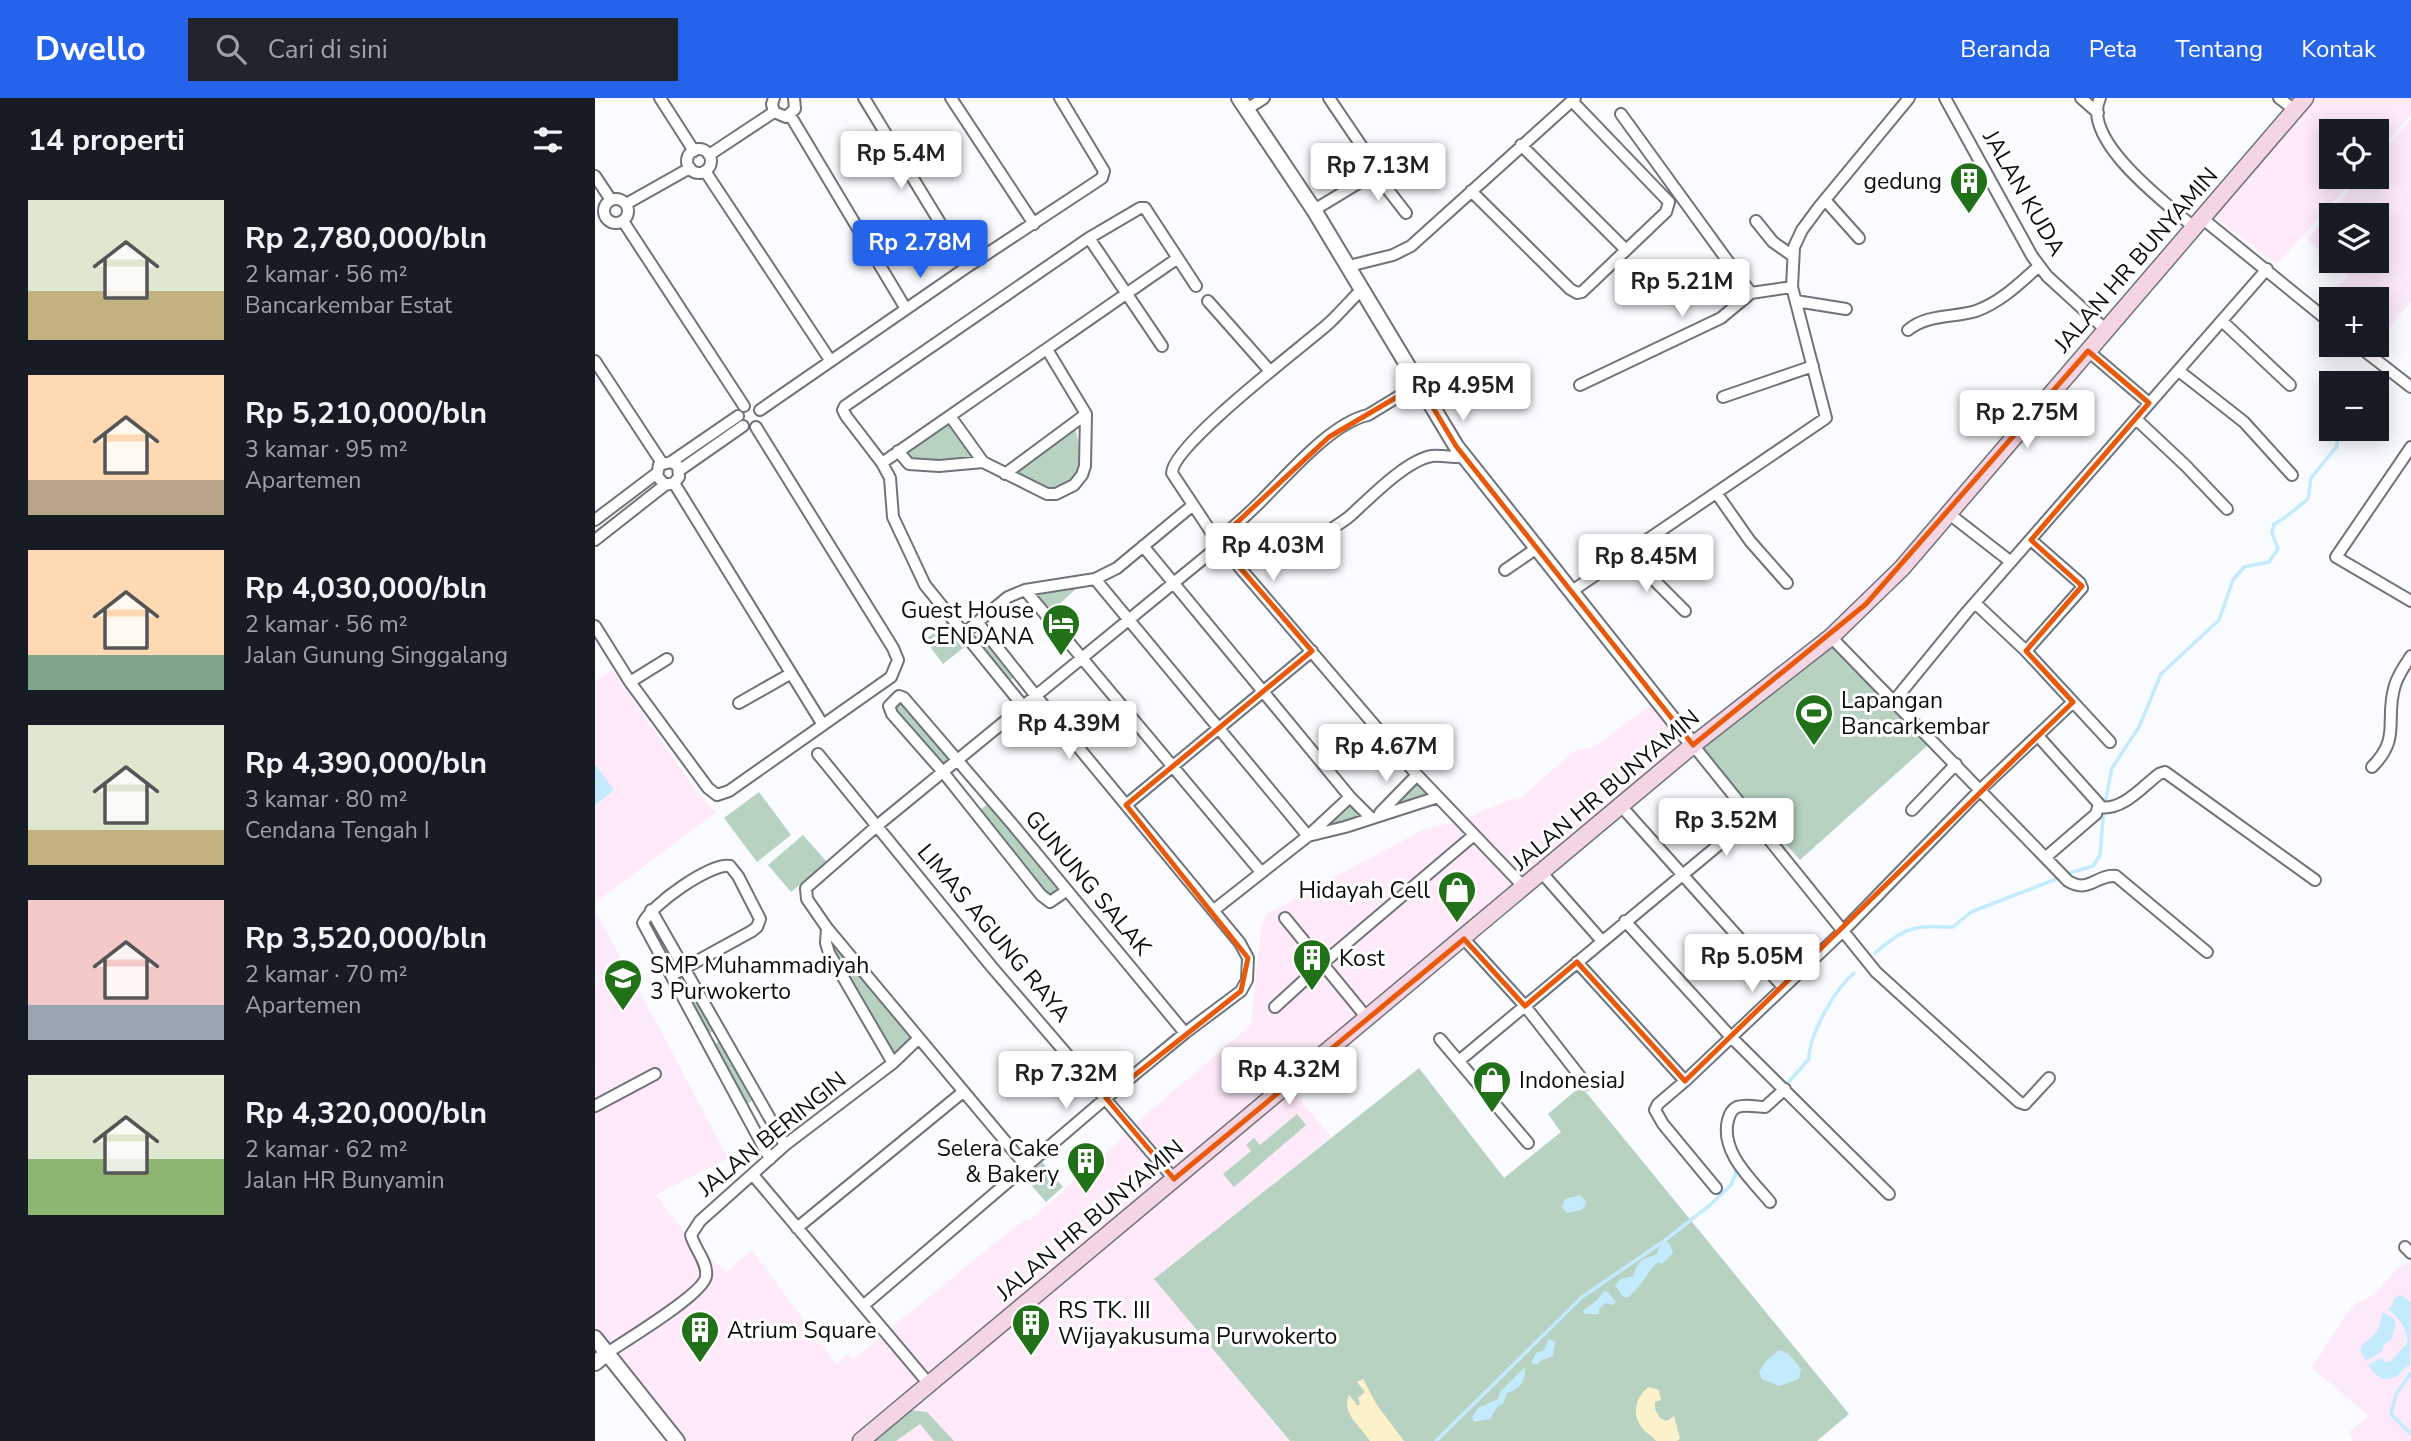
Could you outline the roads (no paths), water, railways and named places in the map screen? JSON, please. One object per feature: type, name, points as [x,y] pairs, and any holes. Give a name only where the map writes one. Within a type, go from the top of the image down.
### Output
[{"type":"main road","name":"JALAN HR BUNYAMIN","points":[[861,1441],[1693,745],[1831,637],[1902,568],[2300,104]]},
{"type":"street","points":[[660,98],[694,150]]},
{"type":"street","points":[[774,98],[774,112],[781,117],[790,115],[795,109],[794,98]]},
{"type":"street","points":[[864,98],[967,267]]},
{"type":"street","points":[[951,98],[1034,224]]},
{"type":"street","points":[[760,410],[967,267],[1102,178],[1104,174],[1060,98]]},
{"type":"street","points":[[1264,98],[1243,104],[1314,210],[1465,457],[1842,932],[1875,972],[2019,1102],[2025,1104],[2049,1078]]},
{"type":"street","points":[[1329,98],[1373,163],[1375,173],[1406,213]]},
{"type":"street","points":[[1572,592],[1826,418],[1792,287],[1794,247],[1802,230],[1825,200],[1909,98]]},
{"type":"street","name":"JALAN KUDA","points":[[1945,98],[2039,266],[2106,330]]},
{"type":"street","points":[[2081,98],[2098,113]]},
{"type":"street","points":[[2100,98],[2098,113],[2107,145],[2123,164],[2199,223],[2267,269],[2319,313]]},
{"type":"street","points":[[2279,98],[2300,104]]},
{"type":"street","points":[[1349,266],[1402,252],[1574,99],[1669,202],[1666,212],[1582,292],[1577,293],[1471,191]]},
{"type":"street","points":[[709,155],[774,112]]},
{"type":"street","points":[[1621,114],[1751,293]]},
{"type":"street","points":[[790,115],[906,309]]},
{"type":"street","points":[[1521,145],[1626,250]]},
{"type":"street","points":[[702,149],[709,155],[711,166],[705,172],[697,173],[689,168],[688,156],[694,150],[702,149]]},
{"type":"street","points":[[626,204],[689,168]]},
{"type":"street","points":[[705,172],[830,360]]},
{"type":"street","points":[[1314,210],[1375,173]]},
{"type":"street","points":[[595,176],[611,200]]},
{"type":"street","points":[[620,199],[626,204],[628,212],[622,221],[613,222],[607,218],[605,206],[611,200],[620,199]]},
{"type":"street","points":[[1825,200],[1859,238]]},
{"type":"street","points":[[1023,706],[925,585],[897,528],[891,508],[890,478],[843,410],[845,406],[1089,238],[1143,207],[1196,286]]},
{"type":"street","points":[[595,225],[607,218]]},
{"type":"street","points":[[595,626],[631,682],[708,788],[717,794],[729,791],[885,682],[897,668],[898,660],[893,648],[756,427],[742,416],[622,221]]},
{"type":"street","points":[[1756,221],[1773,242],[1793,256]]},
{"type":"street","points":[[1089,238],[1162,346]]},
{"type":"street","points":[[882,463],[1048,351],[1178,258]]},
{"type":"street","points":[[1908,330],[1925,319],[1952,317],[1979,310],[2005,296],[2039,266]]},
{"type":"street","points":[[1894,701],[1975,603],[2267,269]]},
{"type":"street","points":[[1580,386],[1721,318],[1751,293],[1792,287]]},
{"type":"street","points":[[1362,289],[1329,322],[1289,357],[1269,370],[1203,432],[1172,467],[1173,477],[1219,543],[1417,775],[1524,887]]},
{"type":"street","points":[[1208,301],[1269,370]]},
{"type":"street","points":[[1796,302],[1846,309]]},
{"type":"street","points":[[2221,321],[2290,385]]},
{"type":"street","points":[[950,416],[983,462],[1047,494],[1056,494],[1074,485],[1085,466],[1086,414],[1048,351]]},
{"type":"street","points":[[2088,351],[2149,403]]},
{"type":"street","points":[[2372,357],[2411,387]]},
{"type":"street","points":[[595,361],[667,467],[679,477],[595,540]]},
{"type":"street","points":[[1723,397],[1813,366]]},
{"type":"street","points":[[2179,371],[2244,422],[2292,475]]},
{"type":"street","points":[[1026,1166],[827,928],[807,899],[806,888],[878,825],[1174,584],[1219,543],[1295,464],[1313,452],[1334,431],[1369,415],[1419,384]]},
{"type":"street","points":[[595,520],[742,416],[753,405],[760,410],[762,418],[756,427]]},
{"type":"street","points":[[1005,474],[1086,414]]},
{"type":"street","points":[[2136,419],[2227,509]]},
{"type":"street","points":[[2411,447],[2336,557],[2411,601]]},
{"type":"street","points":[[898,451],[909,464],[922,466],[983,462]]},
{"type":"street","points":[[1328,532],[1347,519],[1389,481],[1420,461],[1431,456],[1465,457]]},
{"type":"street","points":[[667,467],[658,480],[670,484],[823,725]]},
{"type":"street","points":[[1717,494],[1750,541],[1787,583]]},
{"type":"street","points":[[963,634],[1008,597],[1025,590],[1095,579],[1117,568],[1193,505]]},
{"type":"street","points":[[1948,513],[2011,562]]},
{"type":"street","points":[[2026,652],[2082,588],[2080,583],[2031,540]]},
{"type":"street","points":[[1143,547],[1350,796],[1374,817]]},
{"type":"street","points":[[1505,570],[1537,548]]},
{"type":"street","points":[[1628,554],[1685,611]]},
{"type":"street","points":[[1095,579],[1308,836]]},
{"type":"street","points":[[1025,590],[1261,872]]},
{"type":"street","points":[[1975,603],[2026,652],[2111,742]]},
{"type":"street","points":[[864,1305],[1106,1098],[1241,991],[1247,980],[1248,958],[1245,950],[978,623]]},
{"type":"street","points":[[1831,637],[2068,881],[2076,886],[2083,886],[2109,875],[2116,876],[2207,952]]},
{"type":"street","points":[[1126,804],[1312,651]]},
{"type":"street","points":[[2372,767],[2390,742],[2395,684],[2411,656]]},
{"type":"street","points":[[631,682],[667,659]]},
{"type":"street","points":[[739,703],[790,674]]},
{"type":"street","name":"GUNUNG SALAK","points":[[943,772],[892,714],[889,706],[899,696],[904,698],[958,761],[1185,1033]]},
{"type":"street","points":[[1716,1188],[1655,1110],[1658,1104],[1842,932],[1981,789],[2073,702]]},
{"type":"street","points":[[2038,736],[2096,798],[2102,808]]},
{"type":"street","name":"LIMAS AGUNG RAYA","points":[[818,754],[991,966],[1174,1179]]},
{"type":"street","points":[[1912,810],[1956,764]]},
{"type":"street","points":[[943,772],[1044,898],[1052,901],[1066,891]]},
{"type":"street","points":[[2046,858],[2102,808],[2119,805],[2165,772],[2315,880]]},
{"type":"street","points":[[1374,817],[1417,775]]},
{"type":"street","points":[[1214,910],[1308,836],[1350,796]]},
{"type":"street","points":[[1308,836],[1438,797]]},
{"type":"street","points":[[1621,806],[1783,986]]},
{"type":"street","points":[[1460,1060],[1751,818]]},
{"type":"street","points":[[1275,1007],[1475,835]]},
{"type":"street","points":[[672,975],[752,931],[759,923],[760,919],[730,866],[717,867],[664,899],[651,910],[643,925],[770,1159]]},
{"type":"street","points":[[1542,873],[1602,941]]},
{"type":"street","points":[[651,910],[686,968],[759,1104],[785,1145]]},
{"type":"street","points":[[1285,918],[1367,1018]]},
{"type":"street","points":[[1625,921],[1731,1037],[1889,1194]]},
{"type":"street","points":[[827,928],[826,943],[829,953],[893,1063]]},
{"type":"street","points":[[1464,939],[1525,1006],[1586,1084]]},
{"type":"street","points":[[1577,962],[1685,1081]]},
{"type":"street","points":[[706,1042],[721,1034]]},
{"type":"street","name":"JALAN BERINGIN","points":[[607,1353],[702,1286],[707,1274],[692,1241],[693,1229],[785,1145],[893,1063],[919,1038]]},
{"type":"street","points":[[1440,1039],[1528,1143]]},
{"type":"street","points":[[595,1106],[655,1074]]},
{"type":"street","points":[[1770,1202],[1736,1161],[1728,1142],[1727,1124],[1730,1113],[1735,1108],[1765,1107],[1785,1090]]},
{"type":"street","points":[[797,1228],[963,1092]]},
{"type":"street","points":[[744,1111],[759,1104]]},
{"type":"street","points":[[753,1175],[929,1384]]},
{"type":"street","points":[[595,1338],[674,1440]]},
{"type":"street","points":[[595,1363],[607,1353]]},
{"type":"water","points":[[595,766],[614,790],[595,805]]},
{"type":"water","points":[[1580,1195],[1586,1201],[1585,1206],[1581,1210],[1567,1213],[1562,1207],[1565,1199]]},
{"type":"water","points":[[1665,1241],[1670,1244],[1673,1253],[1662,1264],[1658,1262],[1632,1294],[1627,1298],[1622,1296],[1615,1285],[1621,1279],[1633,1276],[1639,1263],[1657,1254]]},
{"type":"water","points":[[1604,1291],[1616,1302],[1612,1305],[1605,1303],[1599,1309],[1599,1314],[1584,1314],[1583,1311]]},
{"type":"water","points":[[2401,1295],[2411,1302],[2410,1365],[2397,1376],[2384,1379],[2368,1365],[2381,1358],[2385,1362],[2391,1361],[2408,1342],[2401,1323],[2388,1309],[2393,1305],[2394,1299]]},
{"type":"water","points":[[2383,1312],[2394,1319],[2396,1325],[2391,1340],[2384,1344],[2382,1351],[2366,1361],[2360,1350],[2377,1332]]},
{"type":"water","points":[[1549,1339],[1555,1342],[1553,1356],[1537,1365],[1531,1363],[1536,1353],[1544,1350]]},
{"type":"water","points":[[1779,1350],[1789,1354],[1801,1369],[1799,1379],[1779,1386],[1762,1379],[1759,1372],[1766,1361]]},
{"type":"water","points":[[1525,1367],[1521,1384],[1507,1393],[1503,1404],[1497,1407],[1490,1419],[1474,1422],[1472,1417],[1478,1408],[1498,1399],[1500,1392]]},
{"type":"waterway","points":[[2070,873],[2093,866],[2100,855],[2104,808],[2112,768],[2139,727],[2161,674],[2219,620],[2233,580],[2244,567],[2269,562],[2278,549],[2272,533],[2274,524],[2308,499],[2311,478],[2337,446],[2338,441]]},
{"type":"waterway","points":[[1875,953],[1903,933],[1919,928],[1953,927],[1971,912],[2056,879]]},
{"type":"waterway","points":[[1786,1085],[1809,1059],[1813,1037],[1824,1013],[1854,973]]},
{"type":"waterway","points":[[1436,1441],[1582,1297],[1664,1241],[1710,1205],[1731,1185],[1736,1173],[1735,1167]]},
{"type":"waterway","points":[[2411,1373],[2396,1394],[2391,1414],[2411,1434]]},
{"type":"place","name":"gedung","points":[[1969,215]]},
{"type":"place","name":"Guest House CENDANA","points":[[1061,657]]},
{"type":"place","name":"Lapangan Bancarkembar","points":[[1814,747]]},
{"type":"place","name":"Hidayah Cell","points":[[1457,924]]},
{"type":"place","name":"Kost","points":[[1312,992]]},
{"type":"place","name":"SMP Muhammadiyah 3 Purwokerto","points":[[623,1012]]},
{"type":"place","name":"IndonesiaJ","points":[[1492,1114]]},
{"type":"place","name":"Selera Cake & Bakery","points":[[1086,1195]]},
{"type":"place","name":"RS TK. III Wijayakusuma Purwokerto","points":[[1031,1357]]},
{"type":"place","name":"Atrium Square","points":[[700,1364]]}]
